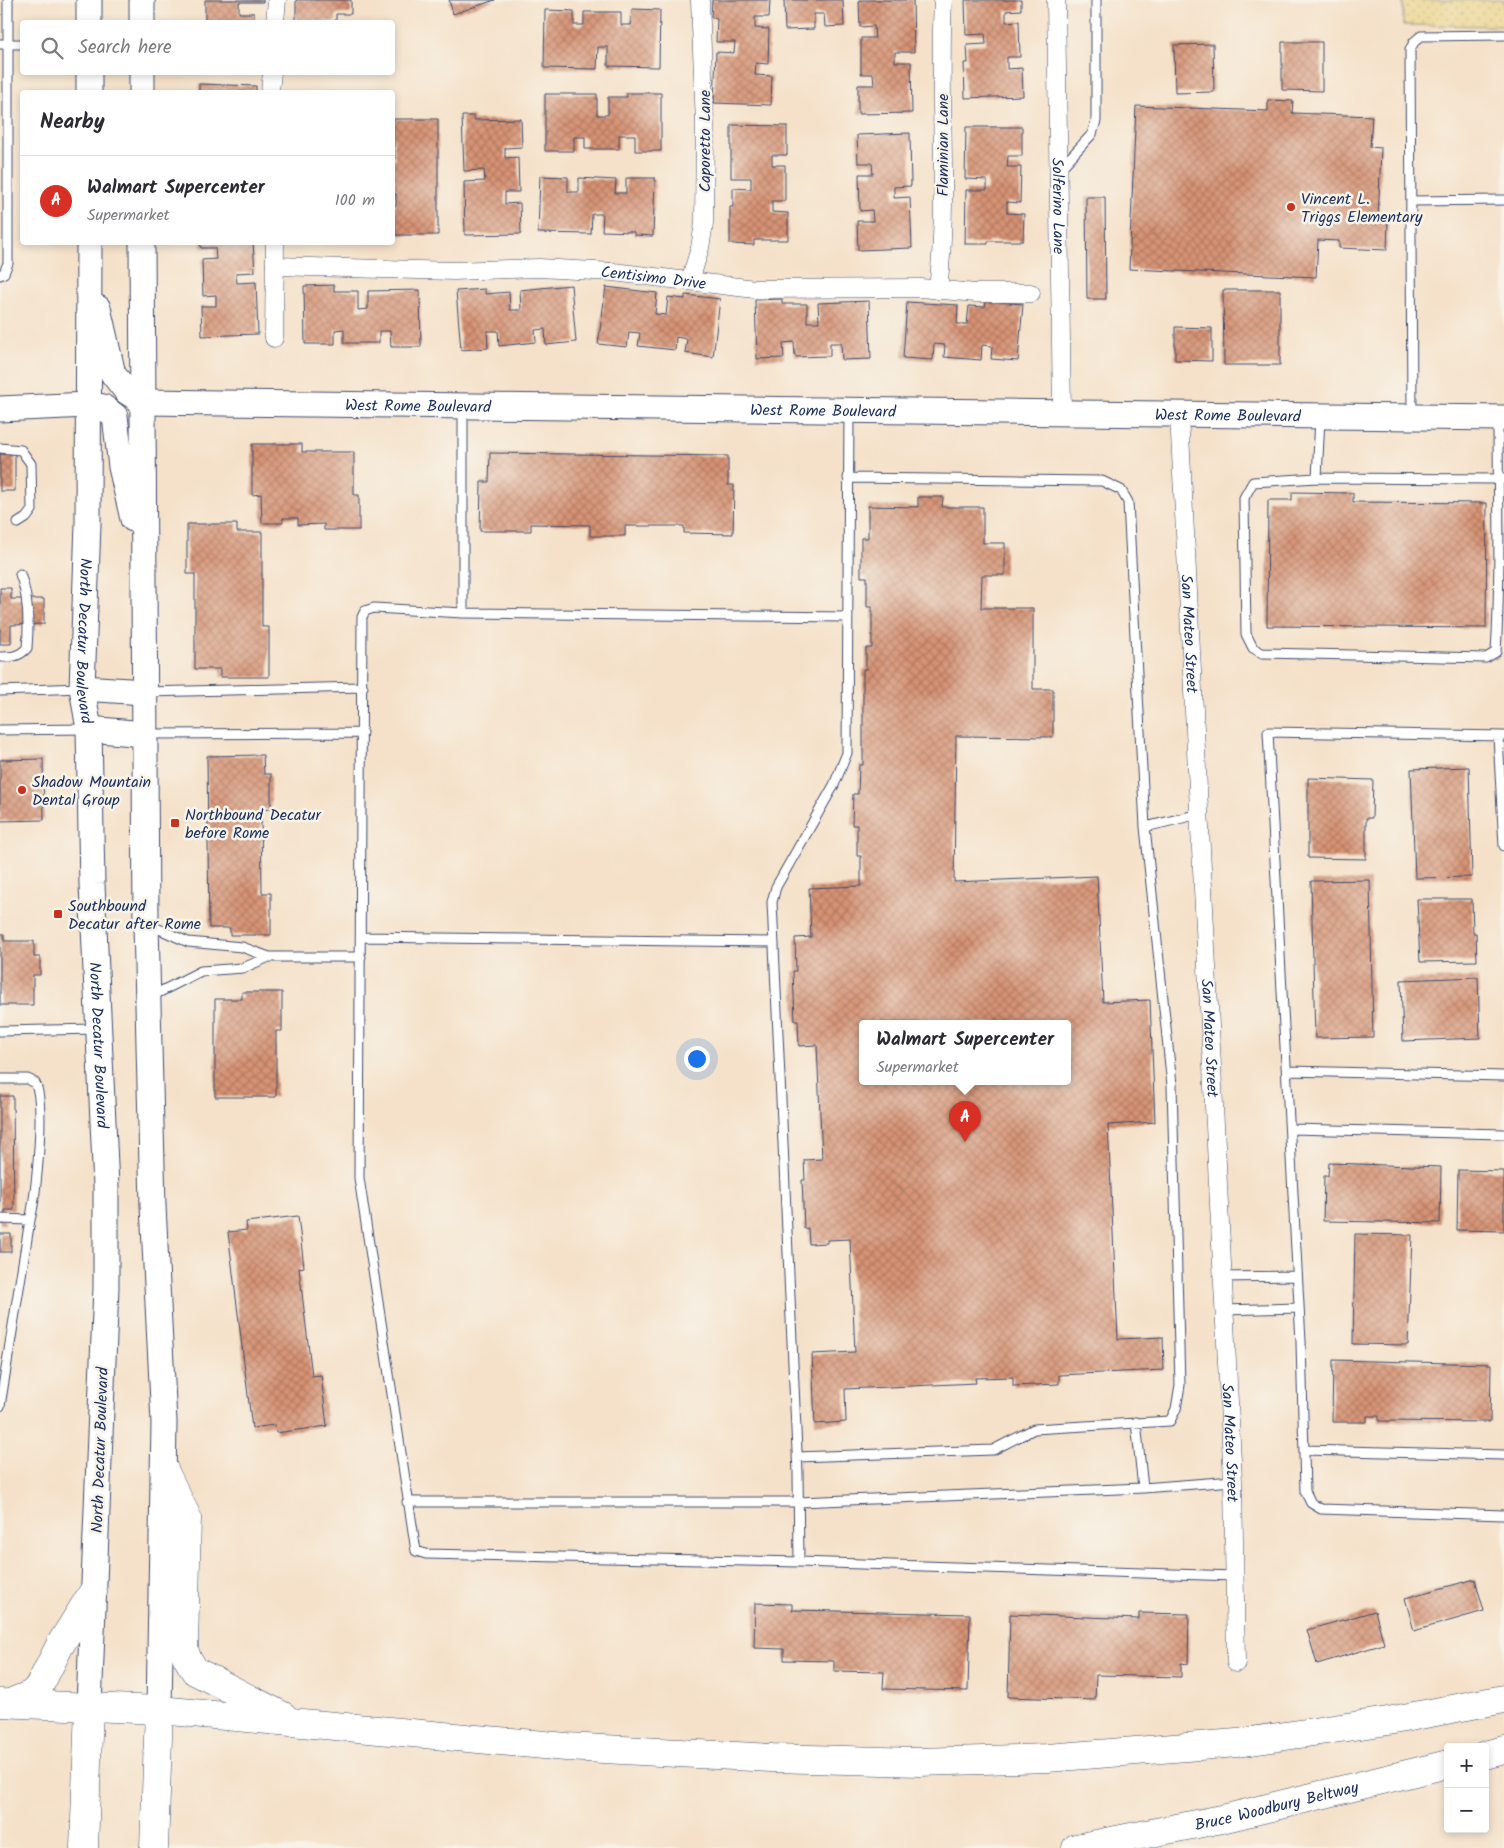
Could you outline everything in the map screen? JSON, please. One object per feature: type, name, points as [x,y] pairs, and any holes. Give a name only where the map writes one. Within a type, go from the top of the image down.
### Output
[{"type":"main road","points":[[89,0],[89,20]]},
{"type":"main road","points":[[142,0],[142,20]]},
{"type":"main road","points":[[89,75],[89,90]]},
{"type":"main road","points":[[142,75],[142,90]]},
{"type":"main road","name":"North Decatur Boulevard","points":[[84,1848],[106,1269],[106,1161],[92,884],[89,729],[82,688],[88,524],[89,245]]},
{"type":"main road","points":[[142,245],[146,924],[153,1206],[164,1470],[154,1848]]},
{"type":"main road","points":[[89,269],[113,374],[127,392],[143,402]]},
{"type":"main road","name":"West Rome Boulevard","points":[[143,402],[463,404],[1501,418]]},
{"type":"main road","points":[[0,409],[88,404],[103,407],[115,416],[121,467],[143,566]]},
{"type":"main road","points":[[82,688],[145,692]]},
{"type":"main road","points":[[89,729],[144,734]]},
{"type":"main road","points":[[164,1470],[186,1516],[184,1647],[190,1665],[207,1679],[298,1723]]},
{"type":"main road","points":[[5,1703],[32,1694],[40,1686],[60,1645],[93,1592]]},
{"type":"main road","points":[[5,1703],[159,1710],[566,1748],[848,1761],[979,1761],[1106,1754],[1237,1743],[1388,1721],[1504,1699]]},
{"type":"main road","points":[[1489,1754],[1504,1750]]},
{"type":"main road","name":"Bruce Woodbury Beltway","points":[[1076,1848],[1222,1819],[1444,1765]]},
{"type":"street","points":[[275,20],[277,0]]},
{"type":"street","name":"Caporetto Lane","points":[[690,281],[700,248],[704,223],[704,98],[700,0]]},
{"type":"street","name":"Flaminian Lane","points":[[938,290],[942,228],[941,39],[943,0]]},
{"type":"street","name":"Solferino Lane","points":[[1056,0],[1062,412]]},
{"type":"street","points":[[270,90],[272,75]]},
{"type":"street","points":[[274,338],[275,245]]},
{"type":"street","name":"Centisimo Drive","points":[[275,266],[454,271],[538,268],[578,270],[755,289],[921,288],[976,293],[1031,293]]},
{"type":"street","name":"San Mateo Street","points":[[1179,414],[1221,1277],[1233,1481],[1236,1664]]},
{"type":"lane","points":[[0,275],[4,273],[8,263],[4,44],[8,0]]},
{"type":"lane","points":[[1058,171],[1092,134],[1096,121],[1096,0]]},
{"type":"lane","points":[[1412,417],[1410,50],[1414,42],[1421,36],[1504,35]]},
{"type":"lane","points":[[4,44],[20,44]]},
{"type":"lane","points":[[1411,201],[1504,200]]},
{"type":"lane","points":[[463,404],[463,613]]},
{"type":"lane","points":[[799,1562],[797,1457],[772,902],[776,887],[834,785],[848,753],[849,410]]},
{"type":"lane","points":[[1317,478],[1320,416]]},
{"type":"lane","points":[[1501,418],[1501,479],[1496,652],[1486,658],[1262,654],[1253,648],[1246,634],[1244,498],[1253,482],[1317,478],[1501,479]]},
{"type":"lane","points":[[0,448],[21,450],[31,464],[32,510],[18,523]]},
{"type":"lane","points":[[797,1457],[994,1450],[1034,1428],[1170,1421],[1176,1409],[1180,1385],[1172,1085],[1145,827],[1128,502],[1121,490],[1102,481],[848,478]]},
{"type":"lane","points":[[0,657],[13,657],[21,654],[27,648],[28,630],[25,586],[20,574]]},
{"type":"lane","points":[[848,617],[463,613],[374,608],[365,611],[362,618],[359,1178],[416,1551],[426,1554],[799,1562],[1235,1576]]},
{"type":"lane","points":[[145,692],[363,687]]},
{"type":"lane","points":[[0,692],[82,688]]},
{"type":"lane","points":[[0,730],[89,729]]},
{"type":"lane","points":[[1504,846],[1501,736],[1268,732],[1298,1276],[1305,1492],[1310,1503],[1321,1509],[1504,1514]]},
{"type":"lane","points":[[144,734],[362,733]]},
{"type":"lane","points":[[1145,827],[1199,814]]},
{"type":"lane","points":[[146,924],[188,942],[242,947],[269,957],[361,957]]},
{"type":"lane","points":[[361,937],[774,942]]},
{"type":"lane","points":[[148,998],[201,971],[243,968],[269,957]]},
{"type":"lane","points":[[0,1031],[100,1029]]},
{"type":"lane","points":[[1287,1071],[1504,1076]]},
{"type":"lane","points":[[0,1079],[28,1079],[35,1083],[39,1089],[40,1100],[34,1202],[0,1406]]},
{"type":"lane","points":[[1290,1128],[1504,1134]]},
{"type":"lane","points":[[0,1219],[30,1220]]},
{"type":"lane","points":[[1221,1277],[1298,1276]]},
{"type":"lane","points":[[1223,1310],[1299,1308]]},
{"type":"lane","points":[[1136,1422],[1143,1488]]},
{"type":"lane","points":[[1304,1450],[1504,1455]]},
{"type":"lane","points":[[407,1502],[798,1502],[1143,1488],[1233,1481]]},
{"type":"sand","points":[[1403,0],[1504,0],[1504,26],[1403,25]]},
{"type":"building","points":[[205,0],[263,0],[263,2],[239,2],[239,13],[254,13],[254,20],[205,20]]},
{"type":"building","points":[[296,0],[351,0],[351,14],[336,14],[336,20],[296,20]]},
{"type":"building","points":[[449,0],[495,0],[453,14]]},
{"type":"building","points":[[712,0],[770,0],[769,17],[755,17],[755,28],[769,29],[768,64],[756,63],[755,75],[772,76],[771,105],[714,103],[716,52],[734,53],[735,42],[716,42],[717,18],[711,17]]},
{"type":"building","points":[[784,0],[843,0],[844,26],[825,27],[824,14],[814,14],[814,29],[785,30]]},
{"type":"building","points":[[859,0],[913,0],[914,52],[895,52],[895,62],[911,62],[912,113],[858,114],[858,85],[874,85],[873,74],[861,74],[861,38],[875,38],[874,26],[860,27]]},
{"type":"building","points":[[965,0],[1021,0],[1021,10],[1006,11],[1006,22],[1019,21],[1020,57],[1007,57],[1007,69],[1022,68],[1023,96],[965,98],[964,63],[968,63],[967,45],[986,44],[985,34],[966,35]]},
{"type":"building","points":[[632,9],[660,10],[659,67],[608,66],[608,47],[598,47],[597,69],[544,68],[545,10],[574,11],[574,25],[584,25],[584,12],[621,12],[621,25],[631,25]]},
{"type":"building","points":[[1282,42],[1322,42],[1322,91],[1282,90]]},
{"type":"building","points":[[1213,44],[1214,92],[1175,93],[1174,45]]},
{"type":"building","points":[[199,84],[256,86],[256,90],[199,90]]},
{"type":"building","points":[[627,93],[661,93],[661,151],[635,151],[635,135],[619,135],[619,149],[585,149],[585,137],[574,137],[574,151],[545,151],[545,94],[597,94],[597,115],[608,115],[608,97],[627,97]]},
{"type":"building","points":[[1268,100],[1293,101],[1292,113],[1372,116],[1370,147],[1381,148],[1378,222],[1388,222],[1387,250],[1339,248],[1339,241],[1318,240],[1316,277],[1129,269],[1136,106],[1268,111]]},
{"type":"building","points":[[462,116],[474,116],[474,120],[521,119],[522,147],[505,148],[505,158],[518,157],[519,192],[505,192],[505,204],[520,203],[521,234],[465,235],[464,182],[485,181],[484,170],[464,171]]},
{"type":"building","points":[[395,119],[438,119],[438,235],[395,235]]},
{"type":"building","points":[[731,125],[787,126],[787,155],[772,155],[772,165],[785,165],[785,201],[772,201],[772,212],[788,213],[788,240],[754,240],[754,245],[730,244],[730,207],[733,207],[733,188],[751,189],[751,178],[731,178]]},
{"type":"building","points":[[966,127],[1022,127],[1022,156],[1008,156],[1007,167],[1021,167],[1020,203],[1007,202],[1007,213],[1024,214],[1023,241],[988,241],[988,244],[965,244],[966,190],[987,190],[987,180],[965,179]]},
{"type":"building","points":[[910,133],[911,186],[894,187],[894,198],[910,197],[912,248],[858,250],[857,221],[873,221],[872,210],[860,211],[859,174],[873,174],[872,163],[858,163],[857,135]]},
{"type":"building","points":[[540,176],[568,177],[568,192],[579,192],[579,178],[616,180],[615,193],[626,193],[626,178],[655,178],[653,236],[634,235],[634,232],[602,231],[603,214],[592,214],[591,234],[538,233]]},
{"type":"building","points":[[1086,197],[1105,197],[1106,299],[1087,299]]},
{"type":"building","points":[[200,245],[253,245],[255,272],[236,273],[237,283],[256,282],[258,334],[202,336],[201,306],[216,306],[216,295],[203,296],[202,260],[216,259],[215,248],[201,248]]},
{"type":"building","points":[[334,285],[334,291],[358,291],[358,310],[368,309],[368,291],[420,290],[421,347],[391,347],[390,331],[379,331],[379,343],[344,343],[344,329],[335,330],[335,344],[305,344],[304,286]]},
{"type":"building","points":[[571,285],[576,342],[546,345],[545,329],[535,330],[536,342],[499,346],[498,331],[487,331],[488,348],[461,350],[456,291],[485,289],[485,294],[509,292],[510,310],[521,310],[520,290]]},
{"type":"building","points":[[606,287],[657,293],[655,314],[666,315],[668,297],[685,299],[685,295],[720,299],[713,357],[685,353],[687,339],[676,337],[675,350],[638,346],[640,333],[629,332],[627,347],[598,344]]},
{"type":"building","points":[[1223,290],[1280,290],[1280,365],[1224,365]]},
{"type":"building","points":[[782,299],[782,304],[807,304],[807,322],[819,322],[818,303],[869,301],[871,359],[842,360],[841,343],[830,343],[830,356],[795,357],[794,342],[783,343],[784,358],[757,359],[755,300]]},
{"type":"building","points":[[986,301],[1023,304],[1018,361],[991,359],[992,346],[982,345],[981,360],[944,357],[945,345],[934,344],[933,360],[903,358],[907,302],[958,305],[957,324],[967,324],[969,306],[985,307]]},
{"type":"building","points":[[1175,327],[1212,328],[1212,361],[1175,360]]},
{"type":"building","points":[[252,444],[302,444],[302,452],[354,452],[354,495],[359,495],[359,530],[324,530],[324,524],[298,525],[298,518],[283,518],[283,523],[262,523],[261,494],[252,495]]},
{"type":"building","points":[[490,453],[728,456],[728,485],[734,485],[733,534],[684,533],[684,526],[625,526],[625,536],[590,536],[590,525],[531,524],[531,531],[480,531],[481,482],[489,482]]},
{"type":"building","points":[[0,454],[15,454],[15,491],[0,491]]},
{"type":"building","points":[[1292,492],[1353,493],[1353,502],[1487,503],[1486,628],[1267,626],[1268,500],[1292,500]]},
{"type":"building","points":[[918,497],[943,497],[942,507],[983,507],[983,543],[1005,543],[1005,575],[982,575],[981,608],[1033,608],[1033,689],[1053,689],[1053,737],[956,736],[954,882],[1097,876],[1103,1002],[1150,1000],[1155,1122],[1108,1125],[1118,1339],[1163,1337],[1164,1370],[1059,1375],[1059,1384],[1013,1386],[1013,1377],[975,1378],[976,1383],[845,1389],[846,1422],[815,1424],[812,1354],[855,1352],[850,1239],[827,1240],[827,1243],[809,1244],[808,1228],[804,1229],[802,1180],[805,1180],[804,1160],[822,1159],[817,1045],[799,1046],[798,1021],[795,1021],[793,971],[796,971],[795,938],[811,937],[809,888],[861,886],[861,856],[857,856],[857,825],[852,825],[853,794],[858,794],[859,765],[863,765],[863,669],[866,669],[866,648],[872,648],[872,607],[867,607],[867,577],[861,577],[861,538],[868,538],[868,506],[918,507]]},
{"type":"building","points":[[187,524],[237,524],[237,532],[262,532],[262,627],[269,627],[269,677],[220,677],[220,669],[195,669],[195,574],[187,574]]},
{"type":"building","points":[[0,588],[11,588],[11,599],[44,599],[44,624],[11,625],[11,644],[0,644]]},
{"type":"building","points":[[263,755],[264,774],[271,774],[271,809],[261,810],[262,893],[271,893],[271,935],[230,935],[230,928],[209,928],[207,756]]},
{"type":"building","name":"Shadow Mountain Dental Group","points":[[43,759],[44,820],[0,821],[0,760]]},
{"type":"building","points":[[1469,767],[1472,877],[1415,878],[1411,769]]},
{"type":"building","points":[[1308,778],[1373,780],[1372,818],[1366,818],[1366,859],[1308,858]]},
{"type":"building","points":[[1370,880],[1373,1037],[1315,1038],[1311,881]]},
{"type":"building","points":[[1417,899],[1472,899],[1473,933],[1476,933],[1477,961],[1420,962]]},
{"type":"building","points":[[0,934],[4,934],[4,941],[34,941],[34,957],[40,957],[40,975],[33,975],[33,1005],[0,1005]]},
{"type":"building","points":[[1478,977],[1480,1038],[1403,1041],[1401,980]]},
{"type":"building","points":[[242,992],[282,992],[282,1031],[276,1031],[276,1097],[215,1097],[215,999],[242,999]]},
{"type":"building","points":[[0,1096],[13,1096],[14,1210],[5,1210],[5,1224],[0,1224]]},
{"type":"building","points":[[1329,1163],[1441,1167],[1440,1223],[1323,1221],[1324,1176],[1328,1176]]},
{"type":"building","points":[[1458,1170],[1504,1171],[1504,1231],[1457,1230]]},
{"type":"building","points":[[298,1216],[304,1267],[299,1268],[312,1376],[321,1375],[327,1426],[276,1433],[275,1425],[252,1428],[228,1232],[247,1230],[246,1222]]},
{"type":"building","points":[[0,1234],[11,1234],[11,1252],[0,1252]]},
{"type":"building","points":[[1355,1234],[1412,1235],[1408,1345],[1353,1344]]},
{"type":"building","points":[[1333,1360],[1491,1364],[1490,1422],[1379,1421],[1379,1416],[1367,1416],[1367,1422],[1332,1422]]},
{"type":"building","points":[[1475,1579],[1484,1611],[1414,1631],[1405,1598]]},
{"type":"building","points":[[755,1603],[792,1604],[792,1610],[970,1614],[968,1691],[883,1689],[884,1672],[834,1671],[834,1661],[784,1660],[784,1649],[754,1648]]},
{"type":"building","points":[[1375,1611],[1384,1644],[1317,1664],[1307,1630]]},
{"type":"building","points":[[1139,1613],[1189,1614],[1188,1664],[1181,1663],[1181,1677],[1096,1675],[1095,1700],[1008,1697],[1010,1614],[1139,1619]]},
{"type":"place","name":"Vincent L. Triggs Elementary","points":[[1291,207]]},
{"type":"place","name":"Shadow Mountain Dental Group","points":[[22,790]]},
{"type":"place","name":"Northbound Decatur before Rome","points":[[175,823]]},
{"type":"place","name":"Southbound Decatur after Rome","points":[[58,914]]},
{"type":"place","name":"Walmart Supercenter","points":[[965,1142]]}]
